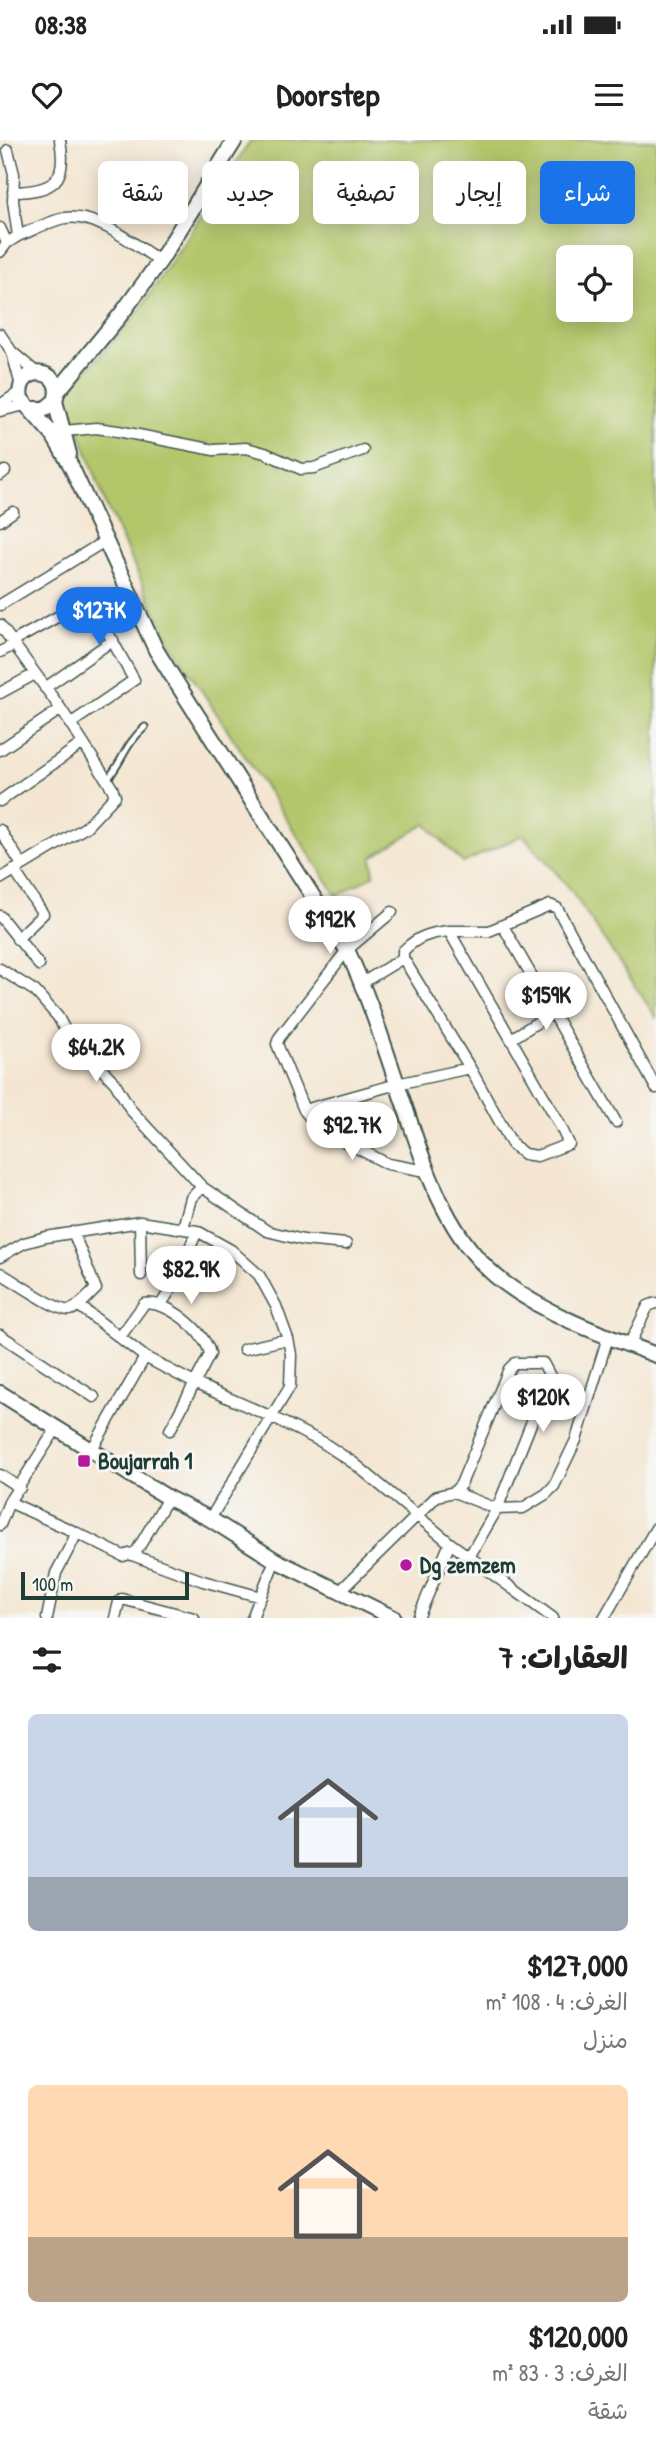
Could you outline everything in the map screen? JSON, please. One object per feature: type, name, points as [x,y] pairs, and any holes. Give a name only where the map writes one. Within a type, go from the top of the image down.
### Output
[{"type":"street","points":[[13,191],[42,189],[57,181],[61,172],[60,140]]},
{"type":"street","points":[[0,405],[25,398],[45,410],[160,261],[235,140]]},
{"type":"street","points":[[8,150],[15,174],[13,191],[18,236]]},
{"type":"street","points":[[0,252],[18,236],[63,218],[84,219],[111,229],[160,261]]},
{"type":"street","points":[[0,228],[7,243]]},
{"type":"street","points":[[0,334],[12,352],[25,398],[53,435],[71,466],[169,671],[347,950],[362,983],[426,1171],[445,1212],[470,1248],[501,1280],[557,1315],[656,1355]]},
{"type":"street","points":[[12,352],[39,373],[52,379],[71,466]]},
{"type":"street","points":[[25,398],[27,377],[63,369],[83,359]]},
{"type":"street","points":[[0,411],[25,398]]},
{"type":"street","points":[[64,431],[96,428],[118,430],[214,450],[246,448],[265,453],[301,470],[363,450]]},
{"type":"street","points":[[0,521],[13,513]]},
{"type":"street","points":[[0,605],[105,541]]},
{"type":"street","points":[[0,652],[89,600],[134,680],[70,724]]},
{"type":"street","points":[[0,625],[61,709],[115,796],[104,811],[86,827],[0,878]]},
{"type":"street","points":[[45,688],[113,640]]},
{"type":"street","points":[[0,693],[35,674]]},
{"type":"street","points":[[0,750],[61,709]]},
{"type":"street","points":[[0,801],[83,743]]},
{"type":"street","points":[[0,830],[43,914],[17,939]]},
{"type":"street","points":[[449,931],[569,1144],[537,1156],[524,1154],[504,1134],[493,1108],[403,958],[403,951],[428,933],[449,931],[489,931],[550,905],[557,908],[656,1088]]},
{"type":"street","points":[[391,912],[347,950],[277,1044],[304,1110],[318,1128],[388,1164],[426,1171]]},
{"type":"street","points":[[0,916],[39,965]]},
{"type":"street","points":[[503,926],[616,1122]]},
{"type":"street","points":[[362,983],[403,958]]},
{"type":"street","points":[[0,969],[35,991],[58,1017],[65,1030],[116,1083],[131,1110],[202,1187],[267,1231],[303,1240],[346,1244]]},
{"type":"street","points":[[511,1039],[552,1013]]},
{"type":"street","points":[[304,1110],[397,1084],[470,1068]]},
{"type":"street","points":[[183,1228],[191,1198],[202,1187]]},
{"type":"street","points":[[140,1222],[141,1275]]},
{"type":"street","points":[[0,1257],[24,1243],[73,1231],[140,1222],[197,1231],[231,1250],[259,1275],[276,1306],[288,1339],[291,1354],[290,1387],[210,1519]]},
{"type":"street","points":[[0,1273],[65,1310],[70,1310],[96,1289],[73,1231]]},
{"type":"street","points":[[160,1306],[176,1281],[197,1231]]},
{"type":"street","points":[[120,1337],[144,1304],[152,1303],[193,1326],[208,1345],[210,1354],[170,1430]]},
{"type":"street","points":[[629,1345],[648,1306],[656,1303]]},
{"type":"street","points":[[78,1305],[145,1357],[196,1384],[322,1442],[355,1464],[450,1543],[553,1618]]},
{"type":"street","points":[[0,1335],[94,1397]]},
{"type":"street","points":[[338,1593],[437,1496],[454,1492],[497,1509],[523,1507],[546,1494],[554,1486],[576,1440],[608,1337]]},
{"type":"street","points":[[243,1349],[288,1339]]},
{"type":"street","points":[[91,1451],[145,1357]]},
{"type":"street","points":[[454,1492],[462,1482],[509,1369],[515,1363],[543,1363],[550,1376],[497,1509],[469,1557]]},
{"type":"street","points":[[0,1393],[168,1498],[210,1519],[275,1560],[394,1618]]},
{"type":"street","points":[[0,1525],[9,1502],[56,1429]]},
{"type":"street","points":[[0,1475],[20,1488]]},
{"type":"street","points":[[132,1555],[139,1548],[168,1498]]},
{"type":"street","points":[[9,1502],[124,1556],[132,1555],[203,1581],[261,1597]]},
{"type":"street","points":[[604,1618],[656,1528]]},
{"type":"street","points":[[47,1618],[51,1587],[75,1532]]},
{"type":"street","points":[[418,1618],[450,1543]]},
{"type":"street","points":[[253,1618],[275,1560]]},
{"type":"street","points":[[115,1618],[122,1599],[194,1618]]},
{"type":"lane","points":[[107,780],[116,770],[132,739],[145,727]]},
{"type":"green space","points":[[251,140],[656,140],[656,1017],[568,886],[523,835],[463,863],[426,824],[372,857],[374,875],[337,896],[169,641],[106,505],[66,393],[135,317],[202,215],[202,224],[299,224],[299,161],[237,161]]},
{"type":"place","name":"Boujarrah 1","points":[[84,1461]]},
{"type":"place","name":"Dg zemzem","points":[[406,1565]]}]
